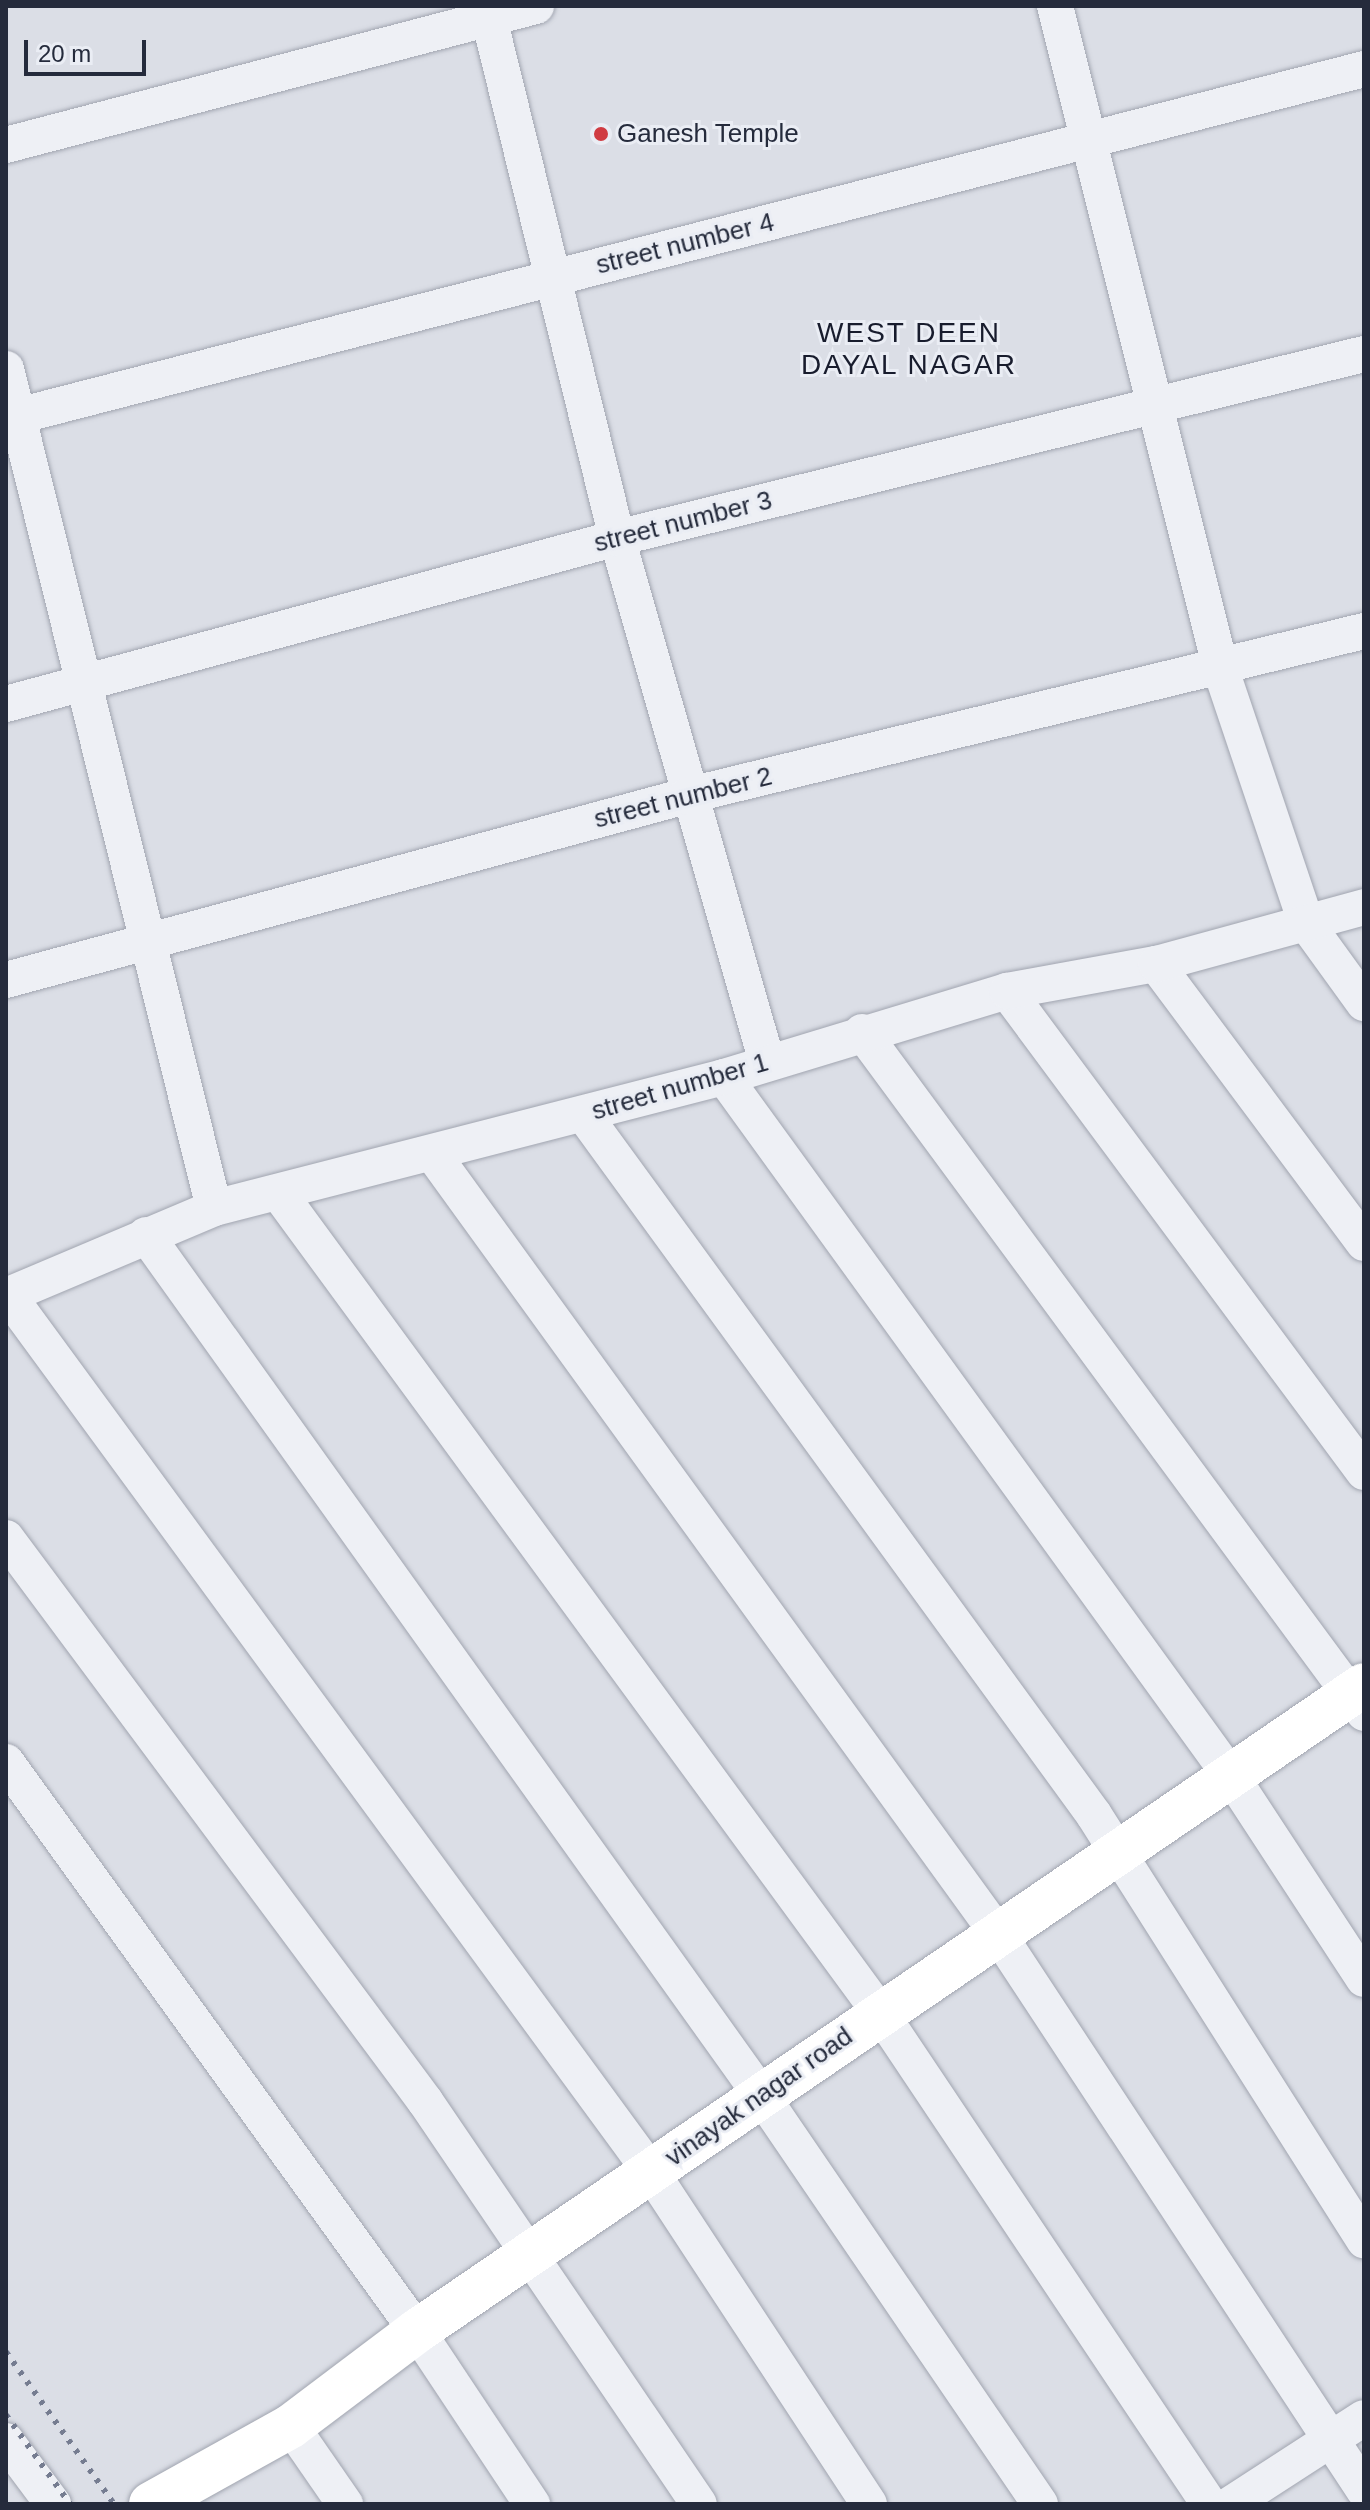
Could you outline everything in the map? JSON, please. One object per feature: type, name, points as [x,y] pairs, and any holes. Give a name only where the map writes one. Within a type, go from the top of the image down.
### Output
[{"type":"street","points":[[6,145],[488,12],[536,6]]},
{"type":"street","points":[[1055,6],[1157,404],[1221,670],[1306,923],[1364,1003]]},
{"type":"street","points":[[488,12],[617,538],[686,796],[767,1062]]},
{"type":"street","name":"street number 4","points":[[12,418],[1364,69]]},
{"type":"street","name":"street number 3","points":[[6,704],[617,538],[1364,354]]},
{"type":"street","points":[[6,369],[12,418],[154,941],[214,1208]]},
{"type":"street","name":"street number 2","points":[[6,980],[686,796],[1221,670],[1364,631]]},
{"type":"street","name":"street number 1","points":[[7,1295],[214,1208],[281,1196],[724,1077],[862,1032],[1007,991],[1156,964],[1364,907]]},
{"type":"street","points":[[1156,964],[1364,1243]]},
{"type":"street","points":[[1007,991],[1364,1472]]},
{"type":"street","points":[[862,1032],[1360,1697]]},
{"type":"street","points":[[724,1077],[1233,1779],[1364,1979]]},
{"type":"street","points":[[584,1115],[1118,1855],[1364,2240]]},
{"type":"street","points":[[432,1153],[998,1934],[1364,2490]]},
{"type":"street","points":[[281,1196],[881,2014],[1209,2504]]},
{"type":"street","points":[[146,1235],[761,2095],[1040,2504]]},
{"type":"street","points":[[7,1295],[651,2172],[869,2504]]},
{"type":"street","points":[[6,1538],[425,2101],[699,2504]]},
{"type":"street","name":"vinayak nagar road","points":[[151,2504],[291,2426],[417,2331],[531,2257],[761,2095],[998,1934],[1360,1697]]},
{"type":"street","points":[[6,1762],[417,2331],[532,2504]]},
{"type":"street","points":[[1231,2504],[1364,2418]]},
{"type":"street","points":[[291,2426],[345,2504]]},
{"type":"street","points":[[6,2441],[53,2504]]},
{"type":"railway","points":[[6,2352],[114,2504]]},
{"type":"railway","points":[[6,2415],[70,2504]]},
{"type":"place","name":"Ganesh Temple","points":[[601,134]]},
{"type":"district","name":"WEST DEEN DAYAL NAGAR","points":[[909,349]]}]
